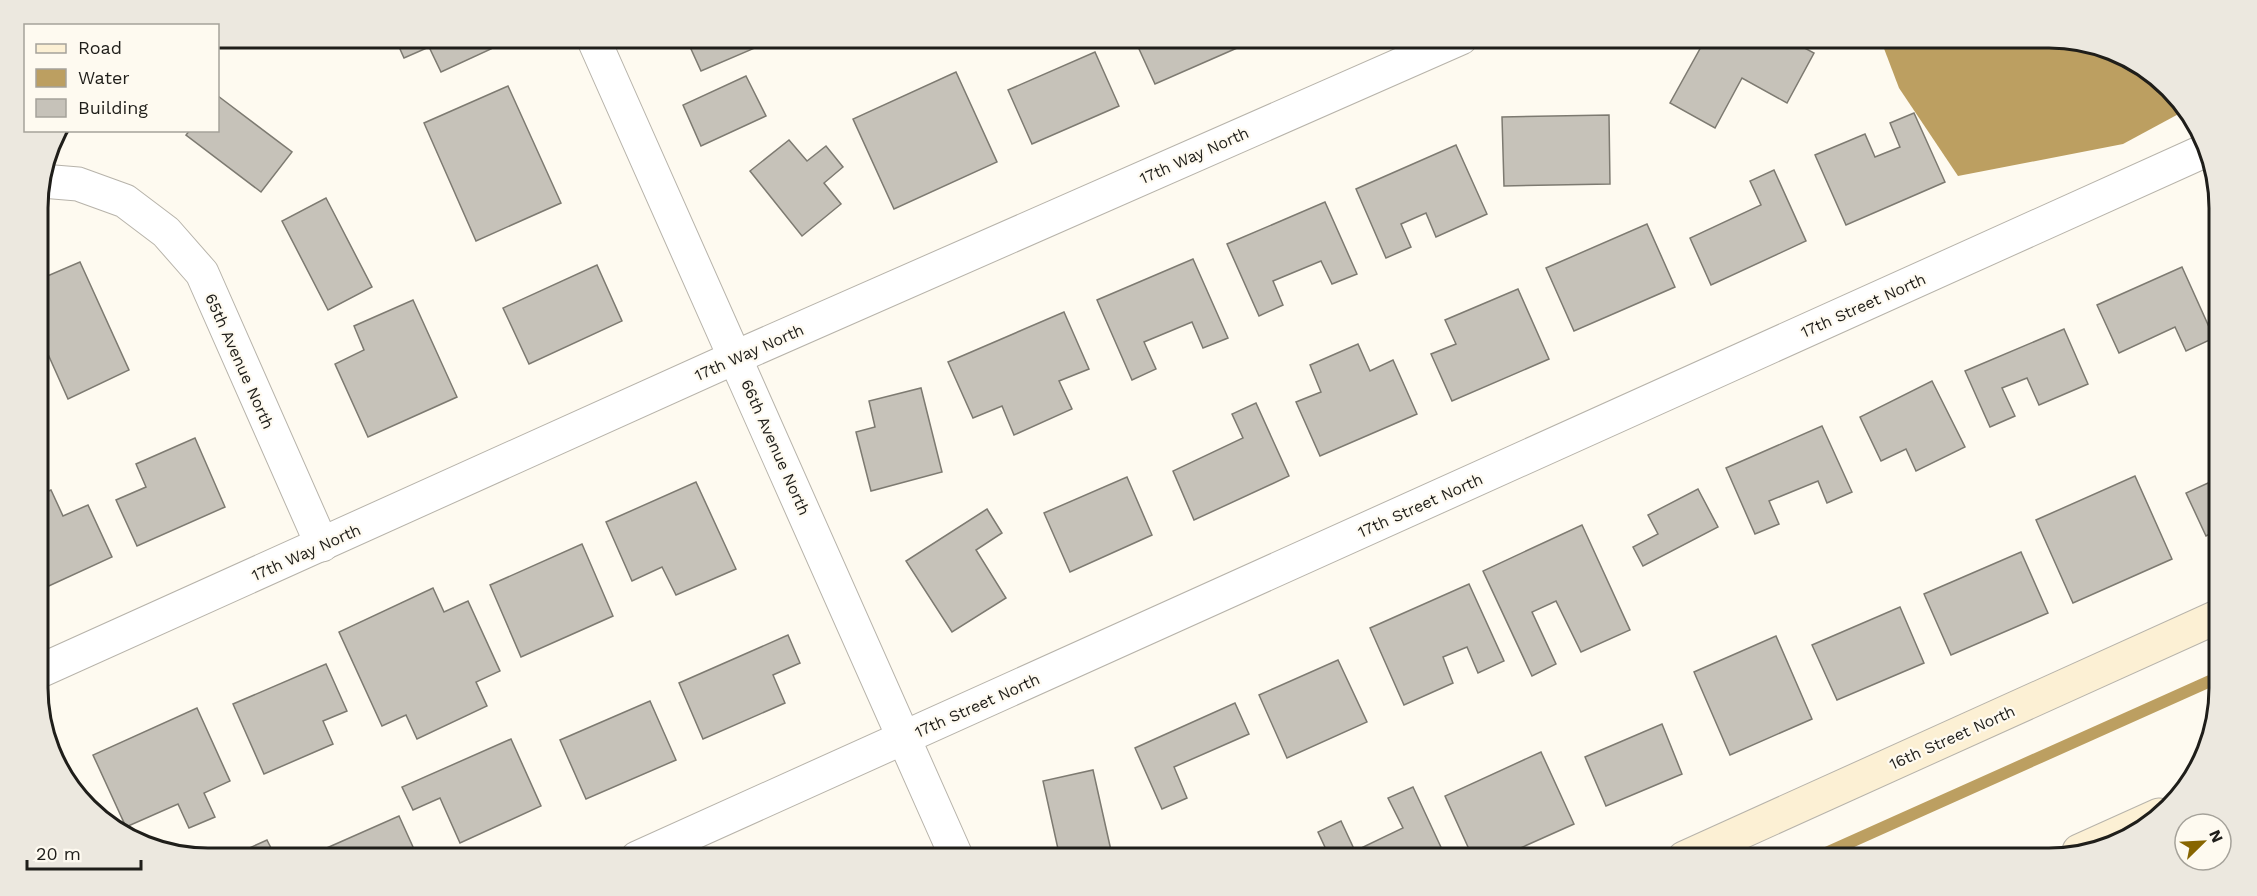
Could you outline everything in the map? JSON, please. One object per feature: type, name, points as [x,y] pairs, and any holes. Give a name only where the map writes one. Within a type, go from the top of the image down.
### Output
[{"type":"street","name":"66th Avenue North","points":[[597,48],[953,848]]},
{"type":"street","name":"17th Way North","points":[[48,667],[736,357],[1438,48]]},
{"type":"street","name":"17th Street North","points":[[659,848],[2199,153]]},
{"type":"street","name":"65th Avenue North","points":[[50,182],[78,184],[125,201],[166,232],[202,273],[322,545]]},
{"type":"street","name":"16th Street North","points":[[1706,848],[2209,621]]},
{"type":"water","points":[[1884,48],[2059,48],[2100,56],[2120,65],[2138,75],[2154,88],[2178,114],[2123,144],[1958,176],[1899,88]]},
{"type":"building","points":[[400,48],[427,48],[404,58]]},
{"type":"building","points":[[429,48],[491,49],[441,72]]},
{"type":"building","points":[[691,48],[755,48],[701,71]]},
{"type":"building","points":[[1139,48],[1237,48],[1155,84]]},
{"type":"building","points":[[1700,48],[1805,48],[1814,53],[1787,103],[1742,78],[1715,128],[1670,103]]},
{"type":"building","points":[[1095,52],[1119,106],[1032,144],[1008,90]]},
{"type":"building","points":[[956,72],[997,162],[894,209],[853,119]]},
{"type":"building","points":[[746,76],[766,116],[701,146],[683,105]]},
{"type":"building","points":[[508,86],[561,203],[476,241],[424,123]]},
{"type":"building","points":[[219,97],[292,152],[261,192],[186,135],[188,132],[219,132]]},
{"type":"building","points":[[1914,113],[1945,182],[1846,225],[1815,155],[1865,134],[1875,157],[1900,147],[1890,123]]},
{"type":"building","points":[[1609,115],[1610,184],[1504,186],[1502,117]]},
{"type":"building","points":[[789,140],[807,161],[826,146],[843,167],[824,183],[841,204],[802,236],[750,171]]},
{"type":"building","points":[[1456,145],[1487,214],[1436,237],[1426,213],[1401,224],[1411,247],[1386,258],[1356,189]]},
{"type":"building","points":[[1774,170],[1806,241],[1711,285],[1690,238],[1761,205],[1750,181]]},
{"type":"building","points":[[326,198],[372,287],[328,310],[282,221]]},
{"type":"building","points":[[1325,202],[1357,274],[1332,284],[1321,261],[1273,281],[1283,305],[1259,316],[1227,244]]},
{"type":"building","points":[[1647,224],[1675,287],[1574,331],[1546,268]]},
{"type":"building","points":[[1193,259],[1228,338],[1203,348],[1192,322],[1144,342],[1156,369],[1132,380],[1097,300]]},
{"type":"building","points":[[80,262],[129,370],[68,399],[48,354],[48,276]]},
{"type":"building","points":[[597,265],[622,321],[529,364],[503,308]]},
{"type":"building","points":[[2182,267],[2209,327],[2209,340],[2186,351],[2175,327],[2119,353],[2097,305]]},
{"type":"building","points":[[1518,289],[1549,359],[1452,401],[1431,354],[1456,344],[1445,320]]},
{"type":"building","points":[[413,300],[457,397],[368,437],[335,364],[364,350],[354,326]]},
{"type":"building","points":[[1064,312],[1089,369],[1059,381],[1072,409],[1014,435],[1002,406],[973,418],[948,362]]},
{"type":"building","points":[[2064,329],[2088,384],[2039,405],[2027,378],[2002,388],[2015,416],[1990,427],[1965,371]]},
{"type":"building","points":[[1358,344],[1370,371],[1393,360],[1417,414],[1320,456],[1296,402],[1321,392],[1310,365]]},
{"type":"building","points":[[1932,381],[1965,447],[1916,471],[1906,449],[1881,461],[1860,417]]},
{"type":"building","points":[[921,388],[942,472],[871,491],[856,432],[875,427],[869,401]]},
{"type":"building","points":[[1256,403],[1289,476],[1194,520],[1173,471],[1243,438],[1232,414]]},
{"type":"building","points":[[1822,426],[1852,492],[1827,503],[1818,481],[1769,501],[1779,524],[1755,534],[1726,468]]},
{"type":"building","points":[[195,438],[225,507],[137,546],[116,500],[146,487],[136,464]]},
{"type":"building","points":[[2135,476],[2172,559],[2073,603],[2036,520]]},
{"type":"building","points":[[1127,477],[1152,535],[1070,572],[1044,513]]},
{"type":"building","points":[[696,482],[736,569],[676,595],[662,567],[632,581],[606,522]]},
{"type":"building","points":[[2209,483],[2209,534],[2206,536],[2186,493]]},
{"type":"building","points":[[1698,489],[1718,527],[1643,566],[1633,547],[1658,534],[1648,515]]},
{"type":"building","points":[[51,490],[63,516],[88,505],[112,557],[48,586],[48,491]]},
{"type":"building","points":[[987,509],[1002,533],[976,550],[1006,598],[952,632],[906,561]]},
{"type":"building","points":[[1582,525],[1630,630],[1581,652],[1556,601],[1532,612],[1556,664],[1532,676],[1483,571]]},
{"type":"building","points":[[582,544],[613,616],[521,657],[490,585]]},
{"type":"building","points":[[2021,552],[2048,613],[1951,655],[1924,594]]},
{"type":"building","points":[[1469,584],[1504,661],[1478,673],[1467,647],[1443,657],[1453,683],[1404,705],[1370,628]]},
{"type":"building","points":[[433,588],[444,612],[468,601],[500,671],[476,682],[487,706],[417,739],[406,715],[382,726],[339,632]]},
{"type":"building","points":[[1900,607],[1924,663],[1837,700],[1812,645]]},
{"type":"building","points":[[788,635],[800,663],[773,675],[785,703],[703,739],[679,683]]},
{"type":"building","points":[[1776,636],[1812,719],[1730,755],[1694,672]]},
{"type":"building","points":[[1338,660],[1367,722],[1287,758],[1259,695]]},
{"type":"building","points":[[326,664],[347,711],[323,721],[333,744],[264,774],[233,704]]},
{"type":"building","points":[[650,701],[676,760],[586,799],[560,740]]},
{"type":"building","points":[[1235,703],[1249,734],[1174,767],[1187,798],[1162,809],[1135,748]]},
{"type":"building","points":[[197,708],[230,781],[204,793],[215,817],[189,828],[178,804],[128,826],[125,824],[93,755]]},
{"type":"building","points":[[1662,724],[1682,774],[1606,806],[1585,757]]},
{"type":"building","points":[[511,739],[541,806],[460,843],[440,798],[413,810],[402,787]]},
{"type":"building","points":[[1541,752],[1574,824],[1520,848],[1468,848],[1445,796]]},
{"type":"building","points":[[1093,770],[1110,848],[1058,848],[1043,781]]},
{"type":"building","points":[[1413,787],[1441,848],[1361,848],[1403,828],[1388,798]]},
{"type":"building","points":[[399,816],[413,848],[327,848]]},
{"type":"building","points":[[1341,821],[1354,848],[1325,848],[1318,832]]},
{"type":"building","points":[[267,840],[271,848],[249,848]]},
{"type":"waterway","points":[[1837,848],[2209,681]]}]
